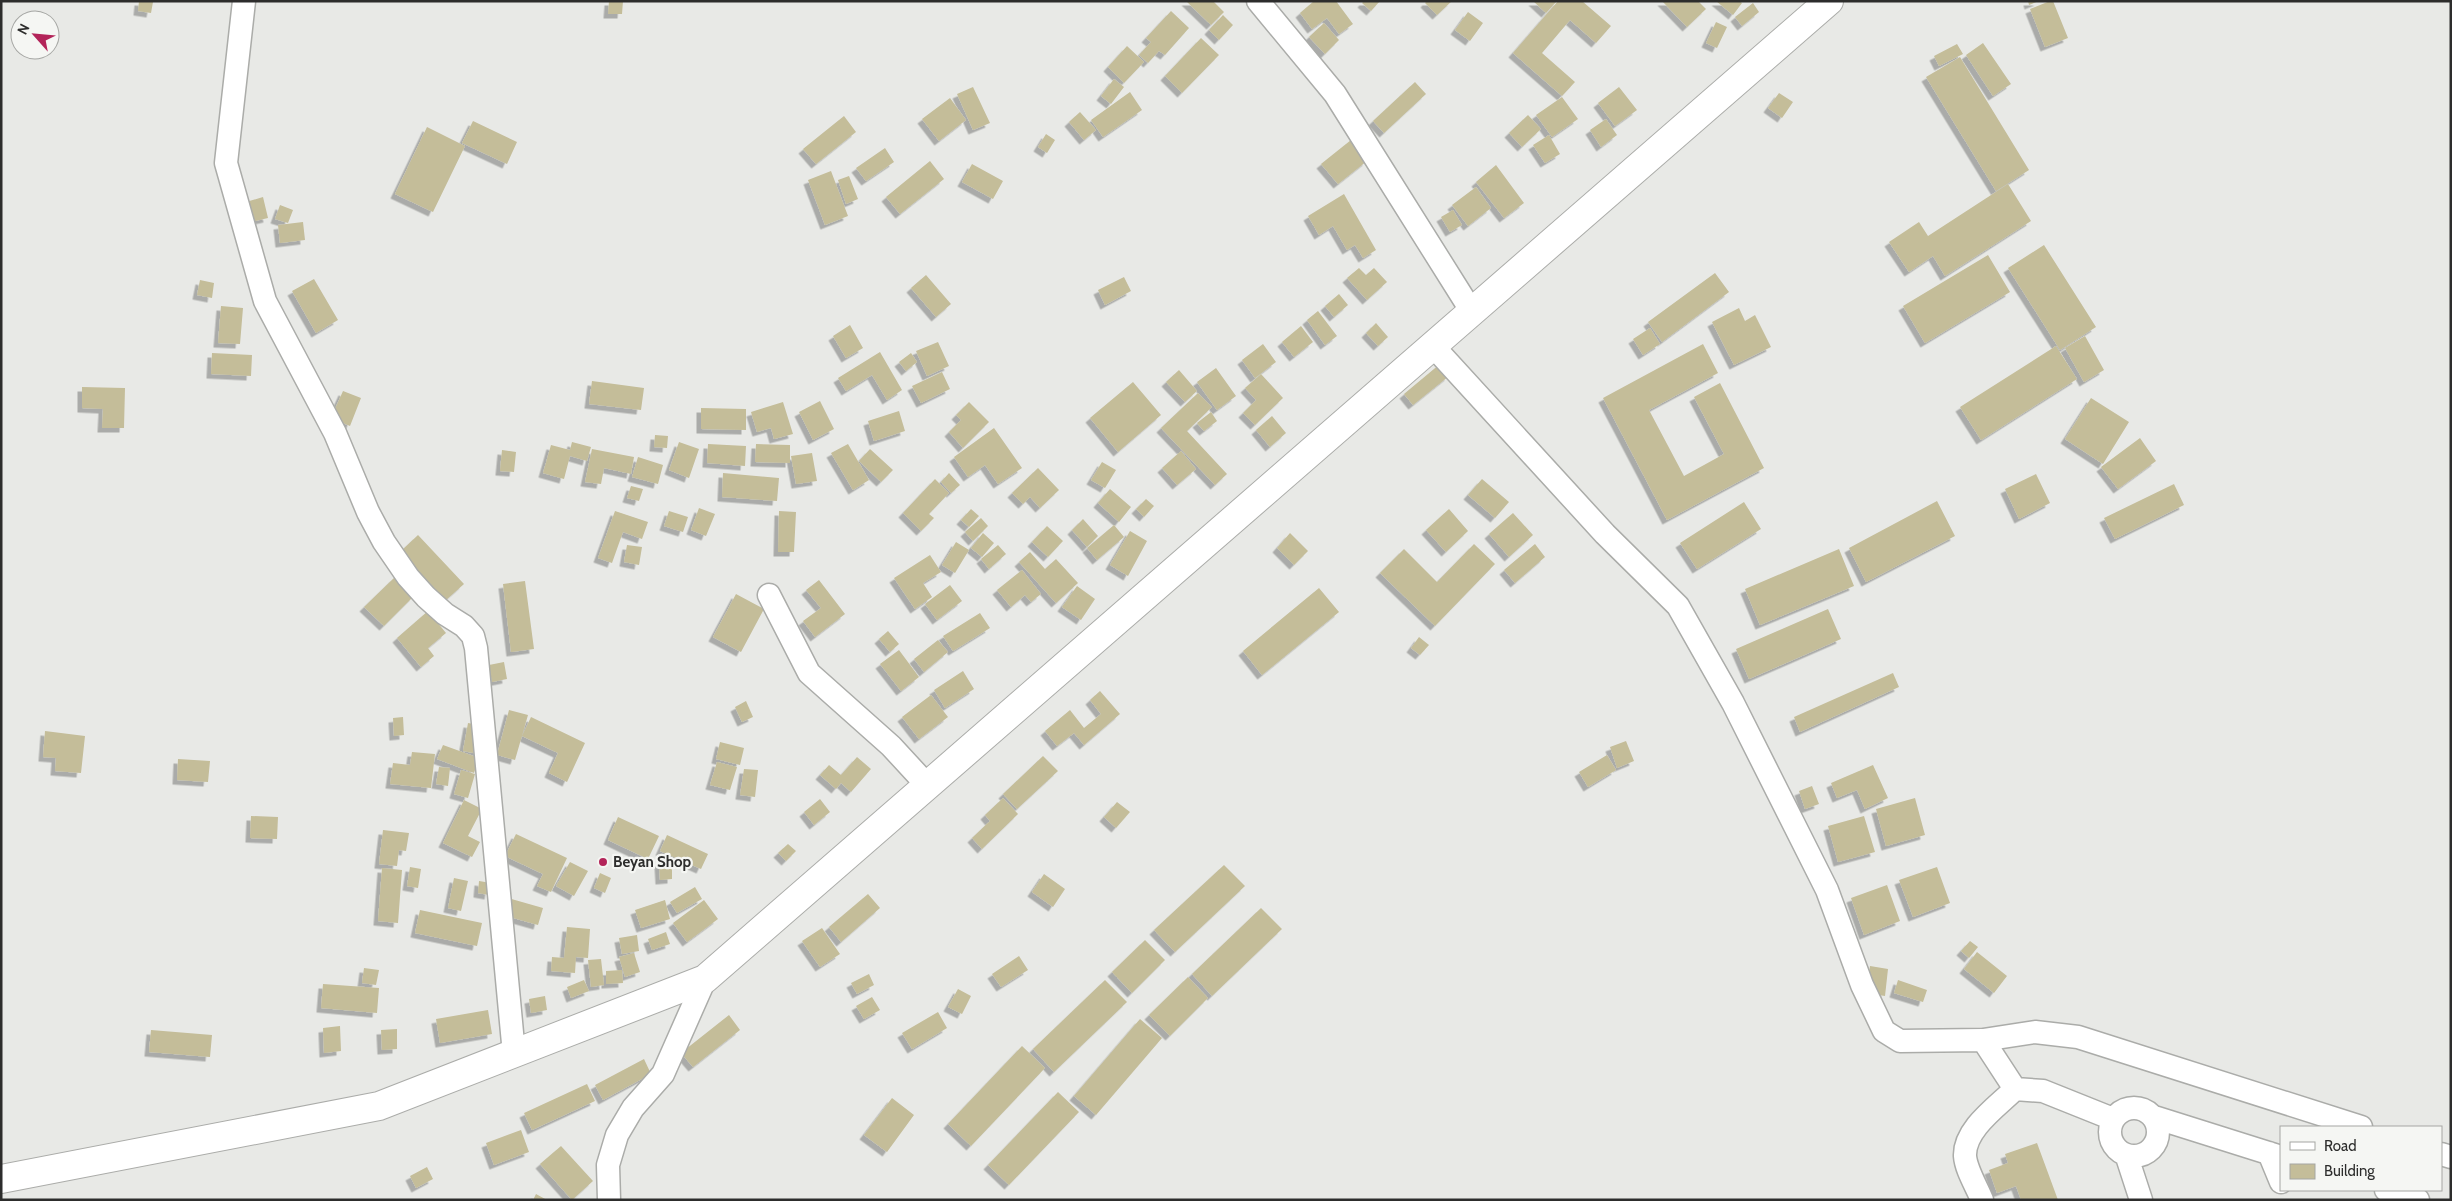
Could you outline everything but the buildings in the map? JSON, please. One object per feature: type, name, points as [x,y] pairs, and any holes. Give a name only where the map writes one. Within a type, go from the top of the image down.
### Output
[{"type":"highway","points":[[1,1179],[379,1106],[705,978],[1829,1]]},
{"type":"street","points":[[244,1],[226,163],[265,301],[335,433],[368,512],[384,542],[408,577],[426,597],[445,614],[464,626],[473,636],[476,648],[514,1054]]},
{"type":"street","points":[[1258,1],[1335,94],[1472,312]]},
{"type":"street","points":[[1433,346],[1605,534],[1678,606],[1733,703],[1827,890],[1862,985],[1884,1031],[1900,1041],[1983,1040],[2035,1032],[2078,1037],[2358,1126]]},
{"type":"street","points":[[769,595],[809,673],[891,746],[928,785]]},
{"type":"street","points":[[610,1200],[608,1165],[617,1135],[633,1108],[663,1074],[705,978]]},
{"type":"street","points":[[1983,1040],[2015,1089]]},
{"type":"street","points":[[1982,1200],[1965,1157],[1966,1144],[1975,1129],[2015,1089],[2043,1090],[2114,1118]]},
{"type":"street","points":[[2154,1117],[2160,1131],[2155,1146],[2143,1156],[2128,1157],[2114,1148],[2109,1134],[2114,1118],[2126,1109],[2141,1108],[2154,1117],[2275,1155],[2280,1178]]},
{"type":"street","points":[[2128,1157],[2141,1200]]},
{"type":"street","points":[[2389,1191],[2418,1200]]},
{"type":"place","name":"Beyan Shop","points":[[603,862]]}]
